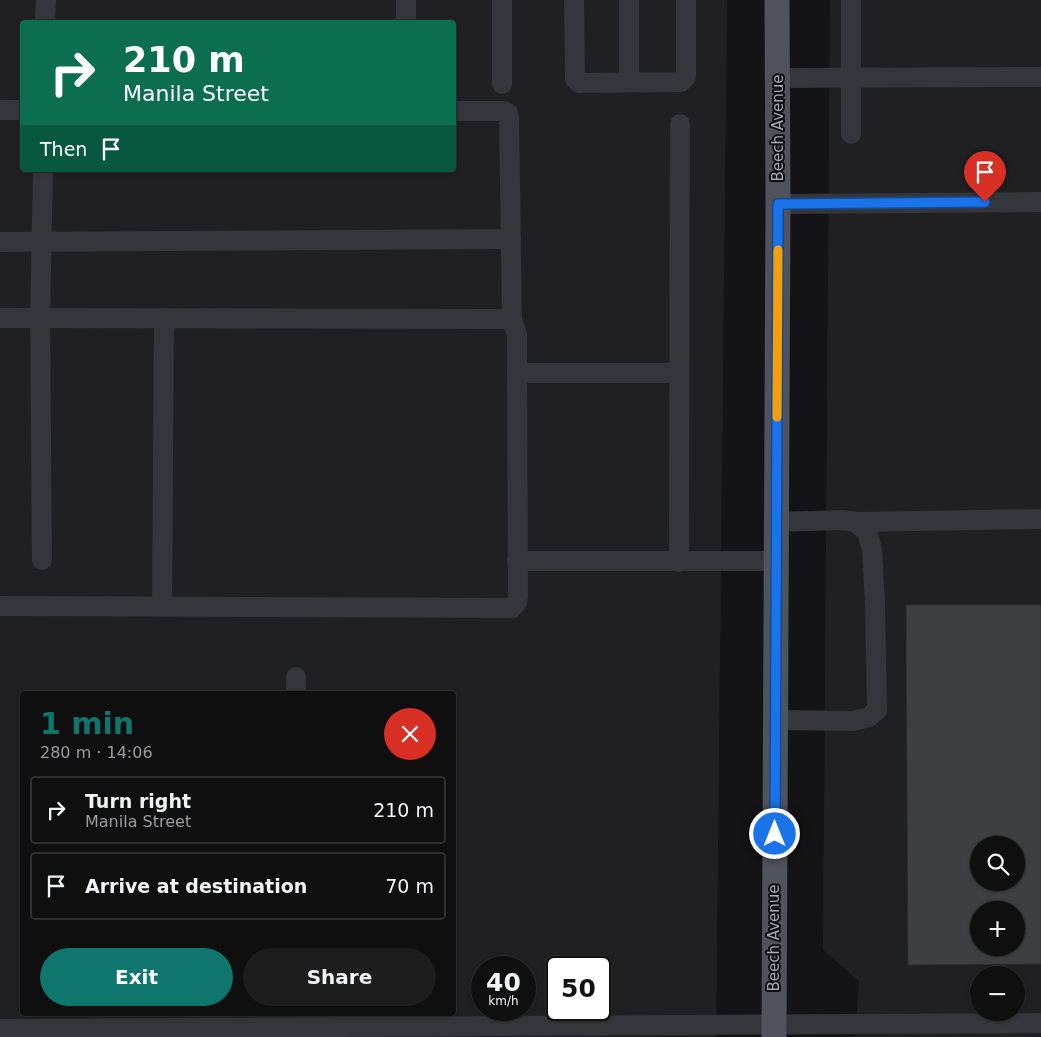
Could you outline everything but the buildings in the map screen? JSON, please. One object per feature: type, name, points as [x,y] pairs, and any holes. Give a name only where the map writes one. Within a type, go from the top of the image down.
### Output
[{"type":"main road","name":"Beech Avenue","points":[[774,1031],[778,204],[776,0]]},
{"type":"street","points":[[46,0],[46,20]]},
{"type":"street","points":[[406,0],[406,20]]},
{"type":"street","points":[[502,0],[502,84]]},
{"type":"street","points":[[574,0],[574,79],[576,82],[681,82],[685,80],[686,0]]},
{"type":"street","points":[[629,0],[629,82]]},
{"type":"street","points":[[851,134],[852,0]]},
{"type":"street","points":[[778,78],[1041,77]]},
{"type":"street","points":[[0,110],[20,110]]},
{"type":"street","points":[[0,606],[512,608],[517,602],[517,335],[512,319],[509,118],[508,113],[504,111],[456,111]]},
{"type":"street","points":[[679,562],[680,124]]},
{"type":"street","points":[[42,560],[40,318],[43,172]]},
{"type":"street","points":[[778,204],[1041,202]]},
{"type":"street","points":[[0,242],[511,239]]},
{"type":"street","points":[[0,318],[512,319]]},
{"type":"street","points":[[162,606],[164,318]]},
{"type":"street","points":[[517,373],[680,373]]},
{"type":"street","points":[[776,522],[1041,519]]},
{"type":"street","points":[[775,720],[853,721],[869,717],[877,710],[872,549],[867,532],[856,522]]},
{"type":"street","points":[[517,561],[776,561]]},
{"type":"street","points":[[0,1029],[298,1020],[400,1032],[774,1031],[1041,1023]]},
{"type":"shaded area","points":[[0,0],[727,0],[716,1037],[0,1037]]},
{"type":"shaded area","points":[[830,0],[1041,0],[1041,1037],[855,1037],[859,981],[823,950]]},
{"type":"slow traffic","points":[[777,417],[778,250]]},
{"type":"route","points":[[775,834],[778,204],[985,202]]}]
